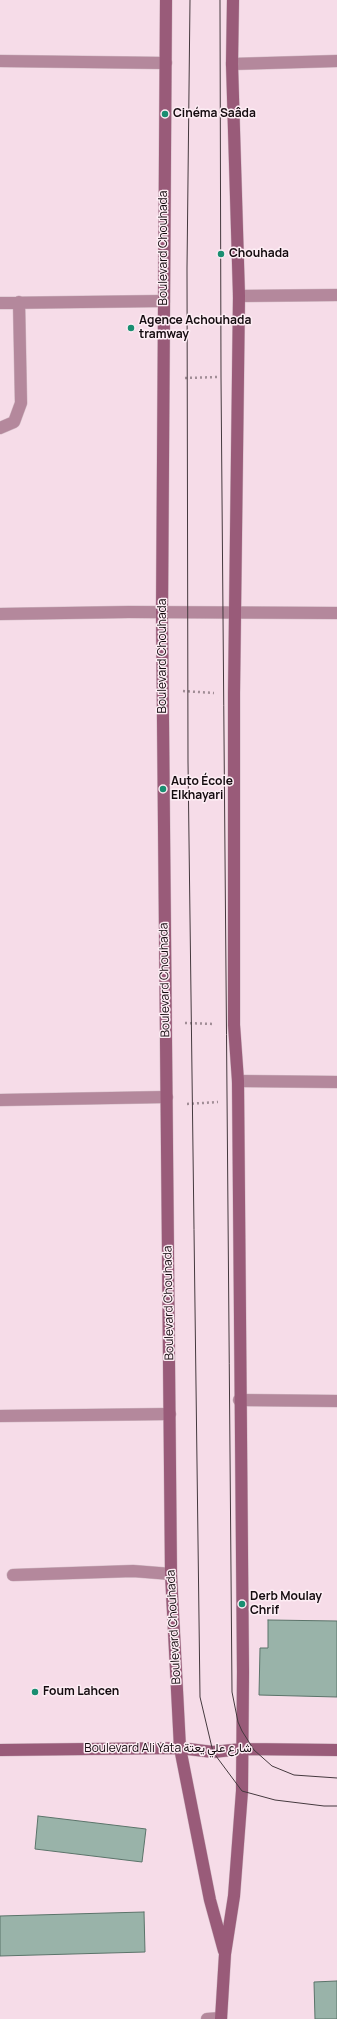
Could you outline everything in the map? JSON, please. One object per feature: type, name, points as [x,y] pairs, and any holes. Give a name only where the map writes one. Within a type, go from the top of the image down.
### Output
[{"type":"street","name":"Boulevard Chouhada","points":[[166,0],[164,114],[162,613],[171,1574],[180,1748],[210,1900],[225,1954]]},
{"type":"street","name":"Boulevard Chouhada","points":[[221,2019],[225,1954],[234,1896],[242,1791],[243,1672],[239,1400],[238,1081],[234,1025],[234,693],[239,296],[232,64],[233,0]]},
{"type":"street","points":[[0,61],[166,63]]},
{"type":"street","points":[[232,64],[337,61]]},
{"type":"street","points":[[239,296],[337,296]]},
{"type":"street","points":[[0,303],[164,301]]},
{"type":"street","points":[[0,428],[14,422],[21,403],[19,302]]},
{"type":"street","points":[[0,614],[236,612],[337,613]]},
{"type":"street","points":[[238,1081],[337,1082]]},
{"type":"street","points":[[0,1100],[167,1101]]},
{"type":"street","points":[[239,1400],[337,1401]]},
{"type":"street","points":[[0,1416],[170,1414]]},
{"type":"street","points":[[13,1575],[133,1571],[171,1574]]},
{"type":"street","name":"Boulevard Ali Yata شارع علي يعتة","points":[[0,1750],[180,1748],[213,1752],[242,1749],[337,1750]]},
{"type":"street","points":[[207,2019],[221,2019]]},
{"type":"path","points":[[164,378],[239,377]]},
{"type":"path","points":[[163,690],[234,693]]},
{"type":"path","points":[[165,1022],[234,1025]]},
{"type":"path","points":[[167,1101],[238,1101]]},
{"type":"building","points":[[268,1620],[337,1621],[337,1697],[259,1695],[260,1648],[268,1648]]},
{"type":"building","points":[[38,1816],[146,1829],[142,1862],[35,1849]]},
{"type":"building","points":[[144,1912],[145,1952],[0,1956],[0,1916]]},
{"type":"building","points":[[337,1981],[337,2019],[315,2019],[314,1982]]},
{"type":"tram line","points":[[190,0],[187,268],[188,762],[200,1697],[213,1752],[242,1791],[275,1800],[324,1806],[337,1806]]},
{"type":"tram line","points":[[220,0],[221,377],[232,1692],[238,1722],[242,1731],[254,1750],[272,1766],[294,1775],[337,1778]]},
{"type":"place","name":"Cinéma Saâda","points":[[165,114]]},
{"type":"place","name":"Chouhada","points":[[221,254]]},
{"type":"place","name":"Agence Achouhada tramway","points":[[131,328]]},
{"type":"place","name":"Auto École Elkhayari","points":[[163,789]]},
{"type":"place","name":"Derb Moulay Chrif","points":[[242,1604]]},
{"type":"place","name":"Foum Lahcen","points":[[35,1692]]}]
